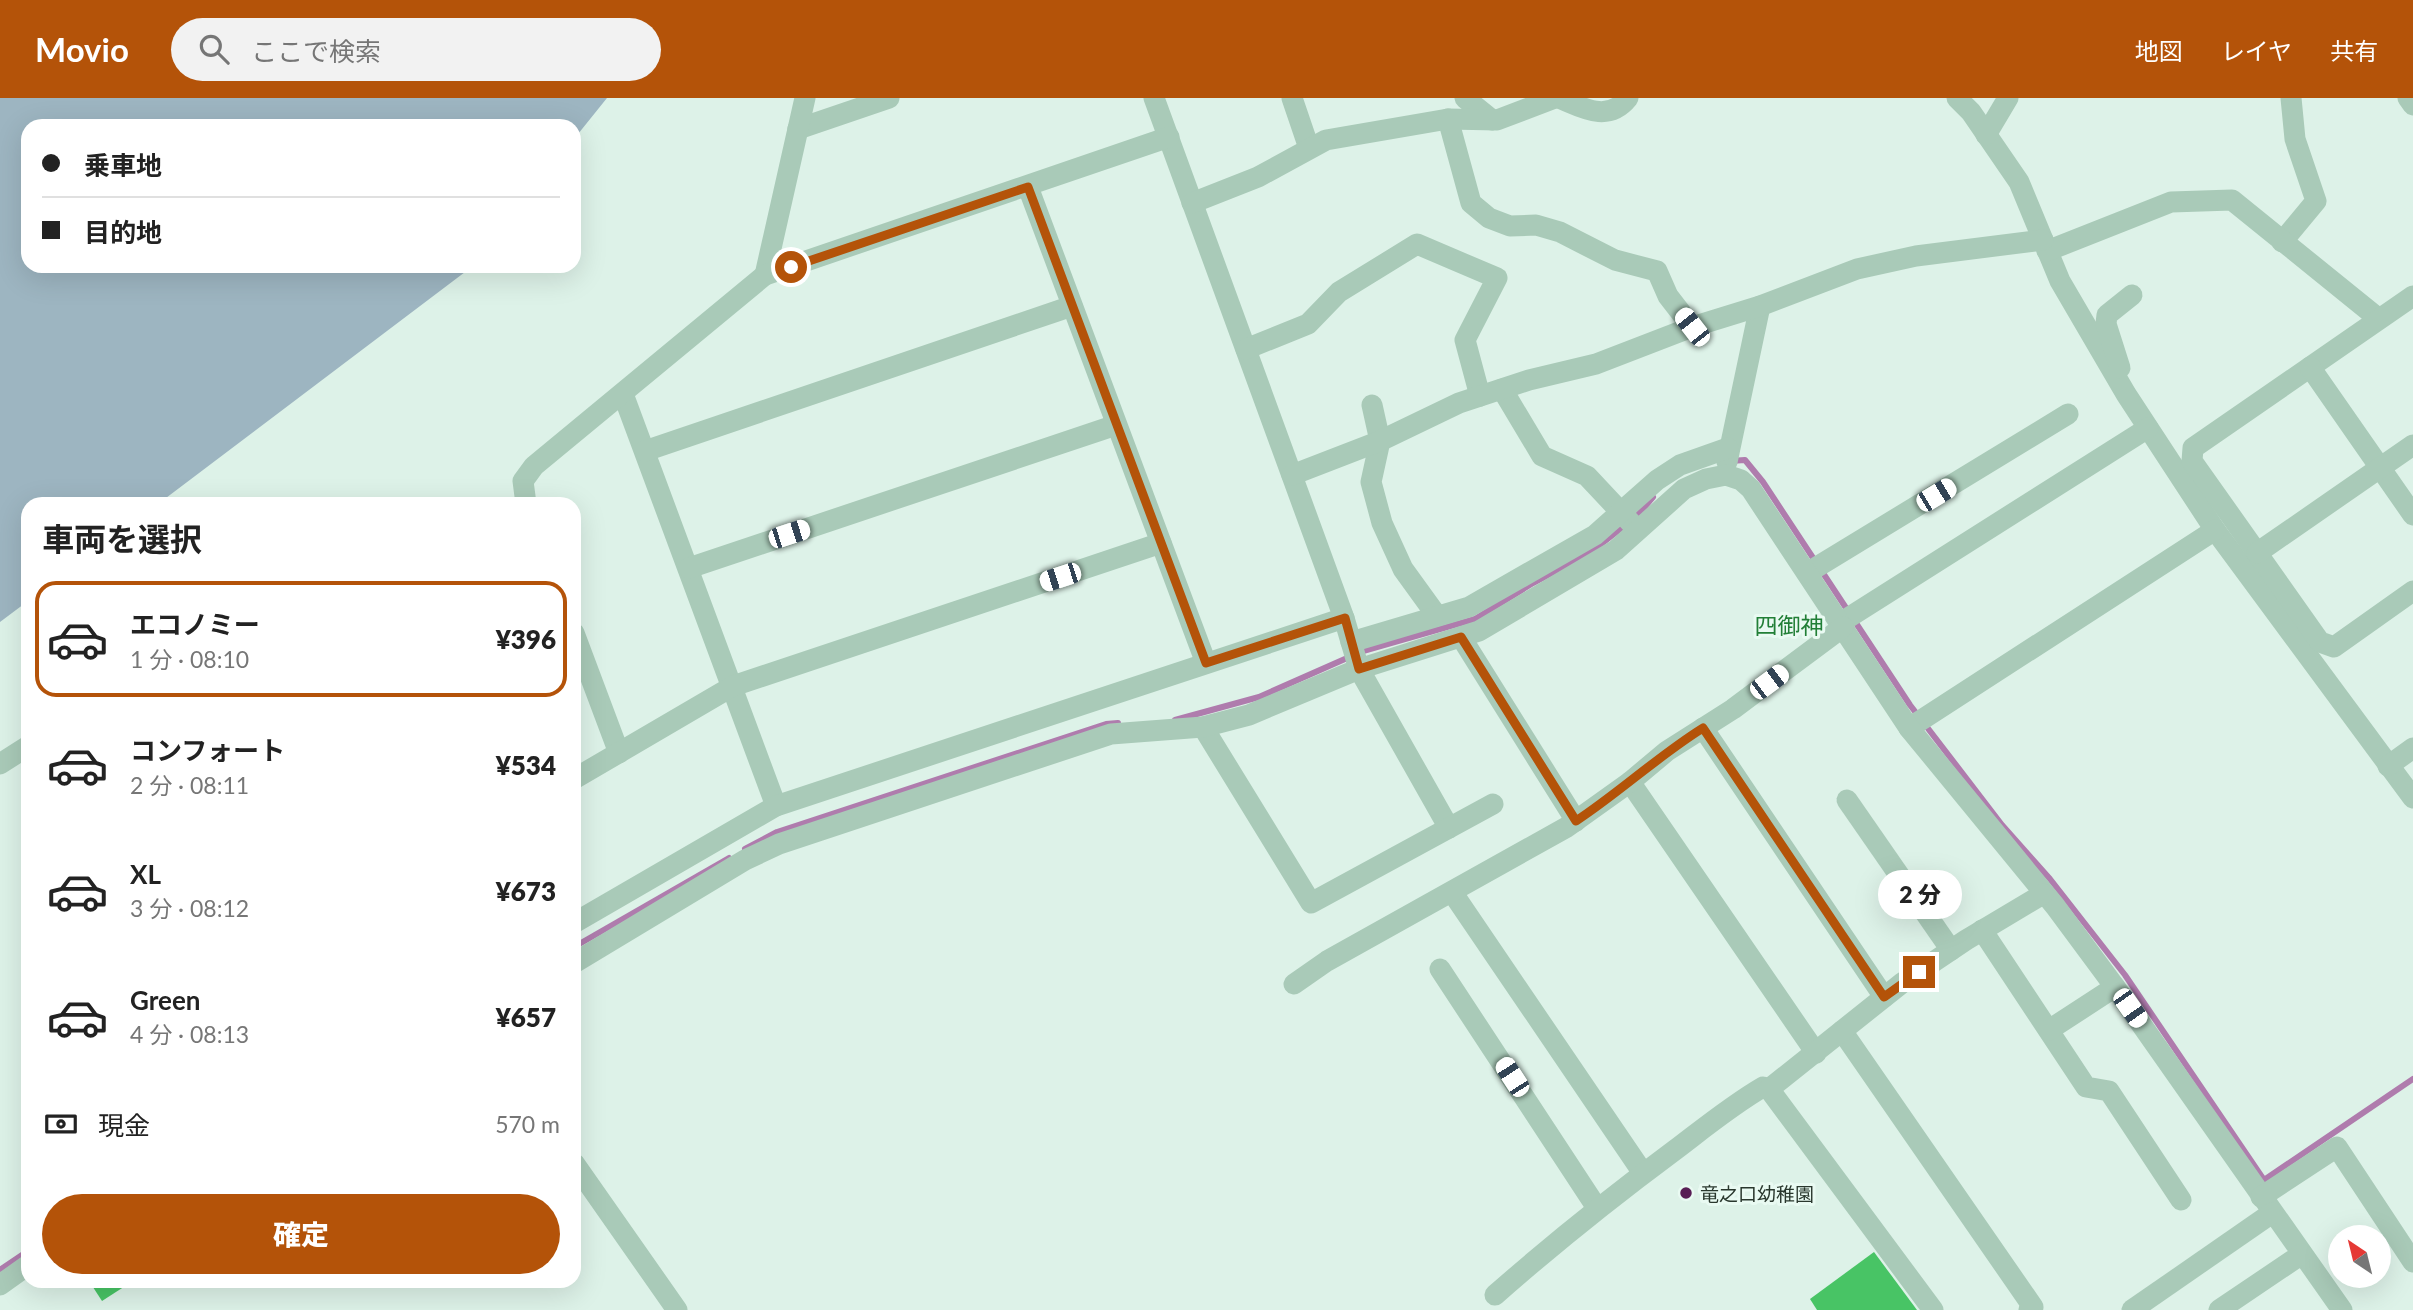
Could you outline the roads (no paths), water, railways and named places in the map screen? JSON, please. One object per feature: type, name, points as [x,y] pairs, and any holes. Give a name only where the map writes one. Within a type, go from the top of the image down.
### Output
[{"type":"street","points":[[765,275],[806,98]]},
{"type":"street","points":[[799,129],[889,98]]},
{"type":"street","points":[[1154,98],[1345,618],[1359,669],[1449,828]]},
{"type":"street","points":[[1292,98],[1309,148]]},
{"type":"street","points":[[1465,98],[1492,120]]},
{"type":"street","points":[[1192,203],[1258,177],[1326,140],[1448,119],[1492,120],[1557,98],[1596,114],[1620,107],[1628,98]]},
{"type":"street","points":[[1957,98],[2019,182],[2060,281],[2148,428],[2215,530],[2413,798]]},
{"type":"street","points":[[1986,135],[2008,98]]},
{"type":"street","points":[[2282,242],[2316,201],[2295,139],[2291,98]]},
{"type":"street","points":[[1448,119],[1471,203],[1489,218],[1510,226],[1536,225],[1560,232],[1615,260],[1657,271],[1668,296],[1692,327]]},
{"type":"street","points":[[525,497],[523,481],[534,466],[765,275],[1028,187],[1169,136]]},
{"type":"street","points":[[1028,187],[1206,663]]},
{"type":"street","points":[[1292,475],[1380,441],[1480,396],[1596,364],[1857,269],[1916,256],[2045,245],[2171,202],[2232,200],[2379,319]]},
{"type":"street","points":[[1246,349],[1308,324],[1339,292],[1416,244],[1496,278],[1465,340],[1480,396]]},
{"type":"street","points":[[2126,394],[2106,324],[2107,315],[2132,295]]},
{"type":"street","points":[[2413,296],[2193,448],[2192,461],[2320,642],[2334,648],[2413,591]]},
{"type":"street","points":[[645,451],[1072,306]]},
{"type":"street","points":[[1760,306],[1727,461],[1817,567],[1847,620],[1918,722],[2043,894],[2115,987],[2342,1310]]},
{"type":"street","points":[[2310,367],[2413,514]]},
{"type":"street","points":[[1502,389],[1542,456],[1587,476],[1631,522]]},
{"type":"street","points":[[623,394],[776,806]]},
{"type":"street","points":[[1372,405],[1380,441],[1371,482],[1382,523],[1403,569],[1437,616]]},
{"type":"street","points":[[1817,567],[2068,414]]},
{"type":"street","points":[[689,568],[1116,425]]},
{"type":"street","points":[[1294,984],[1327,961],[1576,821],[1667,751],[1733,709],[1847,620],[2148,428]]},
{"type":"street","points":[[2257,553],[2413,445]]},
{"type":"street","points":[[581,958],[745,860],[779,845],[1111,734],[1202,726],[1249,715],[1359,669],[1479,632],[1616,550],[1657,480],[1680,465],[1727,461]]},
{"type":"street","points":[[1351,642],[1469,607],[1595,535],[1631,522]]},
{"type":"street","points":[[1918,722],[2215,530]]},
{"type":"street","points":[[581,775],[733,686],[1161,543]]},
{"type":"street","points":[[581,919],[776,806],[1345,618]]},
{"type":"street","points":[[1461,637],[1576,821]]},
{"type":"street","points":[[581,652],[619,753]]},
{"type":"street","points":[[1202,726],[1311,903],[1493,804]]},
{"type":"street","points":[[1703,728],[1884,997]]},
{"type":"street","points":[[2388,766],[2413,748]]},
{"type":"street","points":[[0,764],[21,750]]},
{"type":"street","points":[[1630,782],[1816,1053]]},
{"type":"street","points":[[1847,800],[1951,950]]},
{"type":"street","points":[[1452,892],[1643,1173]]},
{"type":"street","points":[[1769,1089],[1884,997],[1951,950],[2043,894]]},
{"type":"street","points":[[1982,930],[2086,1087],[2109,1091],[2182,1200]]},
{"type":"street","points":[[1440,969],[1597,1208]]},
{"type":"street","points":[[2049,1030],[2115,987]]},
{"type":"street","points":[[1842,1031],[2033,1307],[2029,1310]]},
{"type":"street","points":[[1495,1295],[1597,1208],[1763,1087],[1769,1089],[1933,1310]]},
{"type":"street","points":[[2132,1310],[2337,1147],[2413,1262]]},
{"type":"street","points":[[581,1173],[677,1310]]},
{"type":"street","points":[[2219,1310],[2302,1254]]},
{"type":"street","points":[[0,1285],[21,1270]]},
{"type":"waterway","points":[[1730,461],[1745,460],[1763,482],[1910,705],[2002,825],[2050,879],[2125,975],[2264,1180],[2413,1079]]},
{"type":"waterway","points":[[1175,720],[1259,697],[1363,651],[1475,619],[1533,583],[1591,552],[1637,516],[1653,497]]},
{"type":"waterway","points":[[745,849],[777,832],[1106,724],[1118,723]]},
{"type":"waterway","points":[[581,943],[729,858]]},
{"type":"waterway","points":[[0,1270],[21,1256]]},
{"type":"place","name":"竜之口幼稚園","points":[[1686,1193]]},
{"type":"district","name":"四御神","points":[[1789,625]]}]
